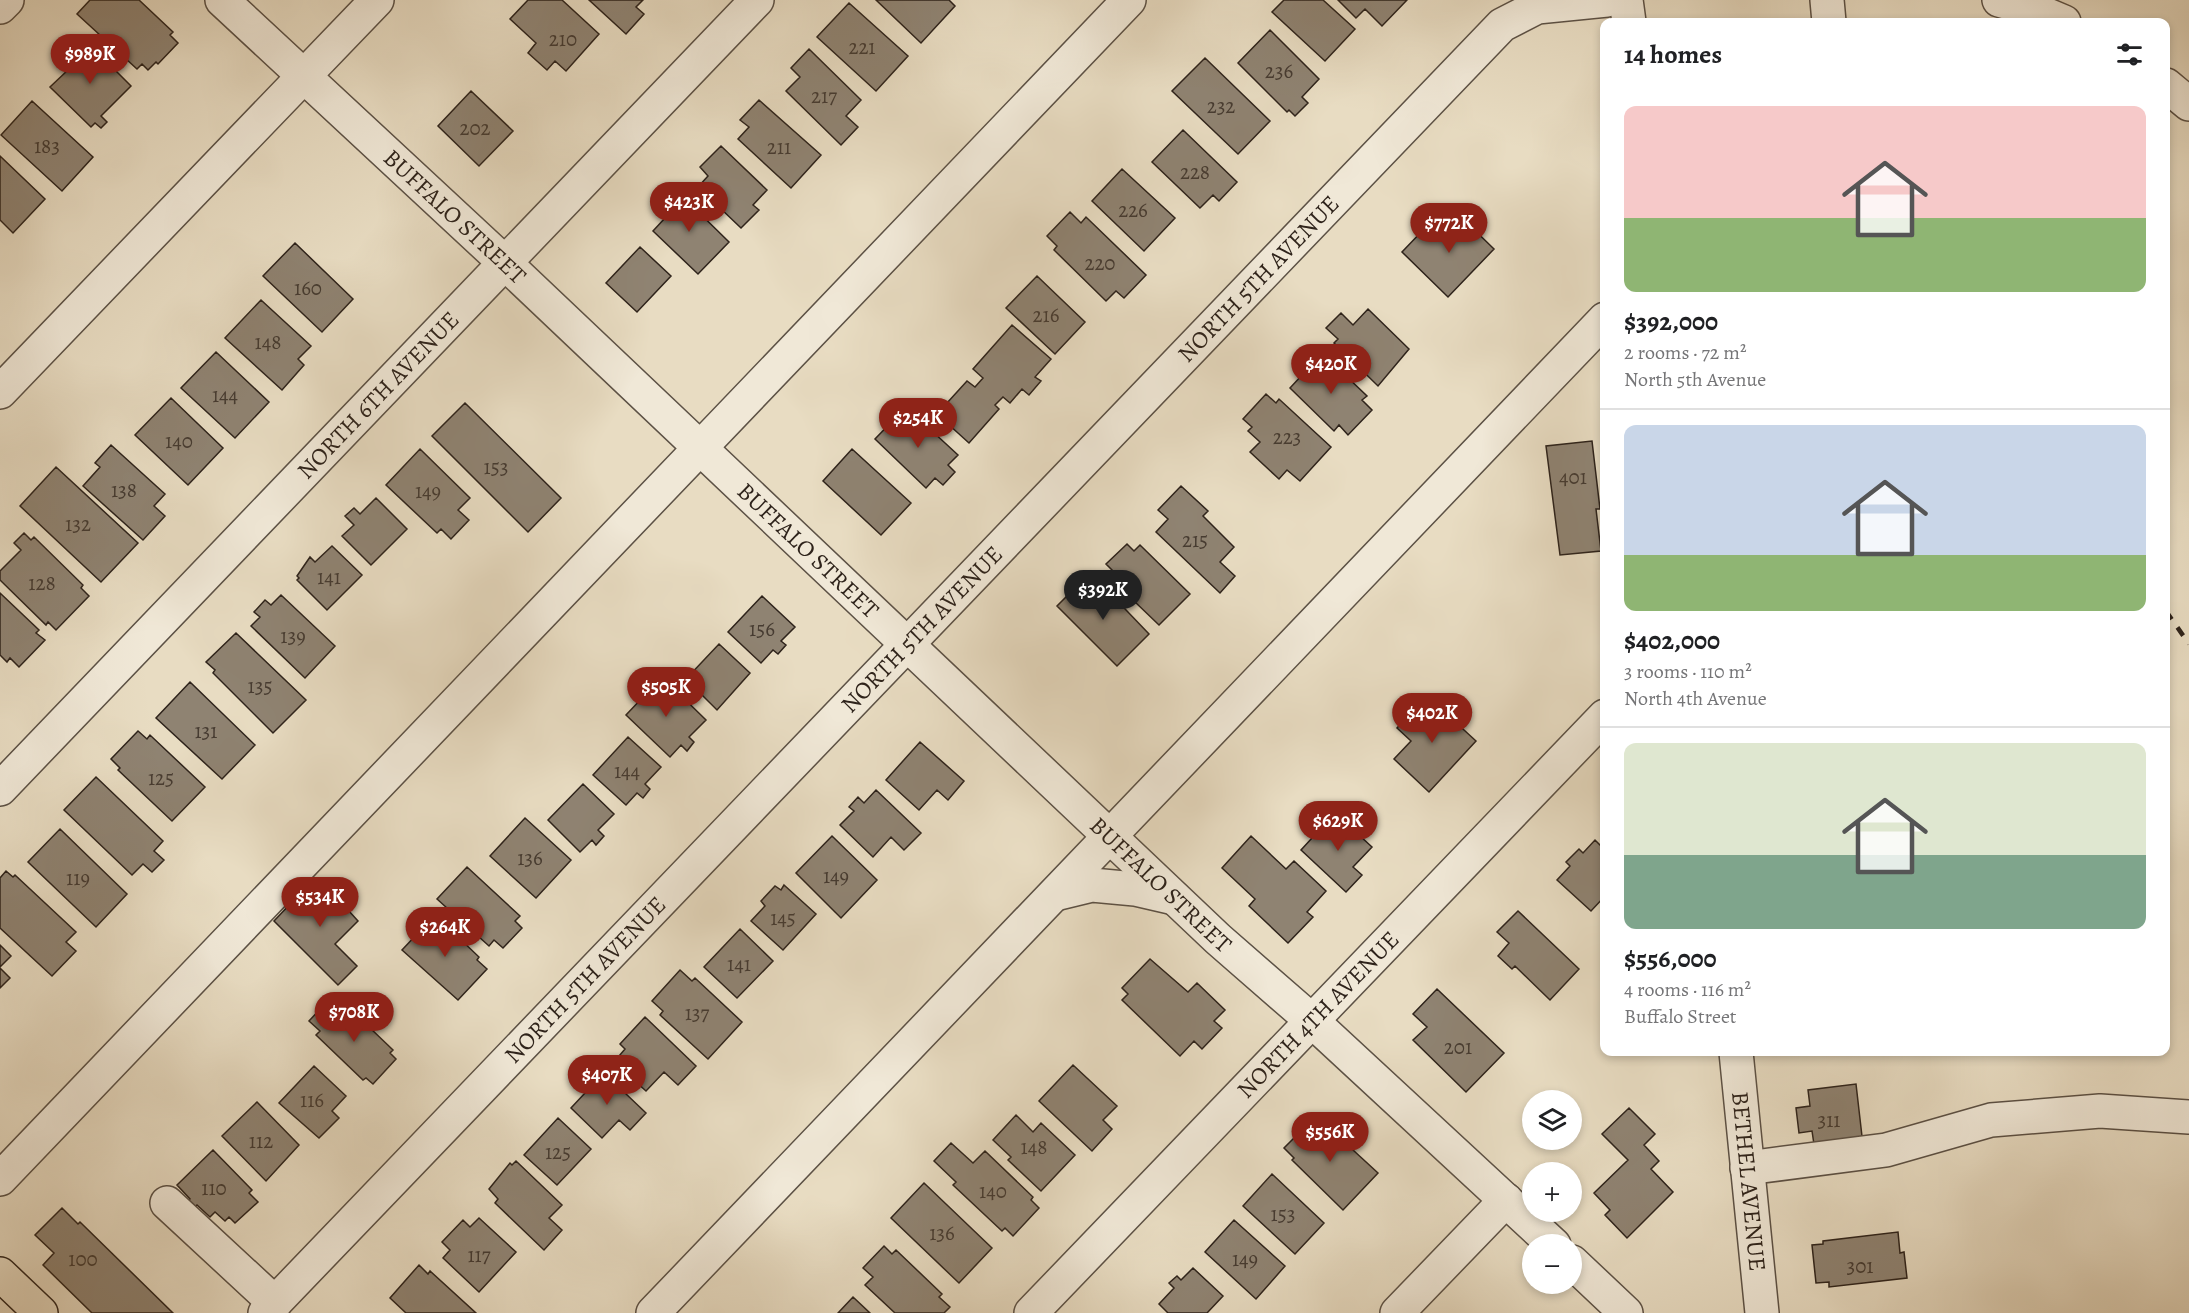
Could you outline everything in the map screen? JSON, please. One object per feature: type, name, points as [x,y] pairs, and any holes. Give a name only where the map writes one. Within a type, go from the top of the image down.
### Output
[{"type":"main road","points":[[0,1274],[41,1313]]},
{"type":"street","points":[[0,7],[7,0]]},
{"type":"street","name":"BUFFALO STREET","points":[[222,0],[505,263],[1174,898],[1311,1020],[1542,1234]]},
{"type":"street","points":[[0,392],[377,0]]},
{"type":"street","name":"NORTH 6TH AVENUE","points":[[0,789],[756,0]]},
{"type":"street","points":[[0,1179],[1129,0]]},
{"type":"street","name":"NORTH 5TH AVENUE","points":[[270,1308],[1502,25],[1537,7],[1607,0]]},
{"type":"street","points":[[1626,0],[1628,18]]},
{"type":"street","points":[[1827,0],[1829,18]]},
{"type":"street","points":[[1999,0],[2055,18]]},
{"type":"street","points":[[2170,88],[2189,104]]},
{"type":"street","points":[[653,1313],[1600,325]]},
{"type":"street","name":"NORTH 4TH AVENUE","points":[[1031,1313],[1600,721]]},
{"type":"street","points":[[1054,894],[1092,885],[1135,889],[1174,898]]},
{"type":"street","name":"BETHEL AVENUE","points":[[1736,1056],[1762,1313]]},
{"type":"street","points":[[1748,1168],[1886,1150],[1991,1120],[2100,1111],[2189,1117]]},
{"type":"street","points":[[1397,1313],[1506,1200]]},
{"type":"street","points":[[167,1203],[270,1308]]},
{"type":"street","points":[[1582,1271],[1626,1313]]},
{"type":"building","points":[[90,0],[139,0],[173,32],[170,35],[178,43],[158,64],[156,62],[148,70],[142,64],[137,69],[77,14]]},
{"type":"building","points":[[528,0],[562,0],[599,34],[566,71],[555,61],[547,70],[528,53],[536,43],[510,19]]},
{"type":"building","points":[[589,0],[643,0],[636,7],[644,14],[626,34]]},
{"type":"building","points":[[876,0],[949,0],[955,6],[921,43]]},
{"type":"building","points":[[1284,0],[1323,0],[1355,29],[1325,61],[1272,12]]},
{"type":"building","points":[[1338,0],[1407,0],[1382,26],[1365,9],[1356,18]]},
{"type":"building","points":[[849,3],[908,56],[876,91],[817,37]]},
{"type":"building","points":[[1270,30],[1319,79],[1302,97],[1308,103],[1295,116],[1289,110],[1287,112],[1238,63]]},
{"type":"building","points":[[82,41],[89,48],[91,46],[131,86],[101,116],[107,122],[101,128],[95,123],[91,127],[50,87],[69,69],[62,62]]},
{"type":"building","points":[[809,49],[861,100],[846,116],[858,127],[841,145],[786,91],[800,77],[791,68]]},
{"type":"building","points":[[1205,58],[1270,121],[1238,154],[1172,91]]},
{"type":"building","points":[[471,91],[513,131],[479,166],[438,126]]},
{"type":"building","points":[[759,100],[821,155],[791,188],[738,139],[749,127],[740,120]]},
{"type":"building","points":[[32,101],[93,157],[62,191],[1,135]]},
{"type":"building","points":[[1183,130],[1237,182],[1219,201],[1213,195],[1200,208],[1152,162]]},
{"type":"building","points":[[721,146],[767,190],[753,205],[759,210],[741,228],[698,187],[708,176],[700,167]]},
{"type":"building","points":[[0,156],[45,199],[13,233],[0,220]]},
{"type":"building","points":[[1122,169],[1175,218],[1144,251],[1092,201]]},
{"type":"building","points":[[677,191],[729,242],[698,274],[653,231],[665,218],[657,211]]},
{"type":"building","points":[[1070,212],[1081,223],[1086,217],[1146,275],[1124,298],[1116,291],[1106,301],[1054,250],[1057,246],[1047,236]]},
{"type":"building","points":[[1458,214],[1494,249],[1448,297],[1402,252],[1425,228],[1435,237]]},
{"type":"building","points":[[295,243],[353,299],[322,332],[263,276]]},
{"type":"building","points":[[640,247],[671,276],[637,312],[606,283]]},
{"type":"building","points":[[1037,276],[1085,322],[1055,354],[1006,308]]},
{"type":"building","points":[[261,300],[311,346],[298,359],[304,365],[282,390],[225,338]]},
{"type":"building","points":[[1368,309],[1409,349],[1378,386],[1334,343],[1338,339],[1326,328],[1341,313],[1353,325]]},
{"type":"building","points":[[1012,325],[1051,359],[1035,377],[1041,381],[1029,395],[1022,389],[1010,403],[1003,397],[995,405],[999,409],[969,443],[937,414],[967,381],[975,387],[983,378],[973,369]]},
{"type":"building","points":[[216,352],[269,402],[235,438],[181,388]]},
{"type":"building","points":[[1323,354],[1367,396],[1362,400],[1372,410],[1348,435],[1339,425],[1334,431],[1290,388],[1303,374],[1298,369],[1308,358],[1313,364]]},
{"type":"building","points":[[1266,394],[1276,403],[1279,399],[1331,447],[1300,481],[1287,470],[1279,479],[1250,452],[1260,442],[1248,431],[1252,427],[1243,419]]},
{"type":"building","points":[[171,398],[223,448],[188,485],[135,435]]},
{"type":"building","points":[[465,403],[561,498],[528,532],[432,436]]},
{"type":"building","points":[[906,407],[958,455],[948,465],[955,472],[943,485],[935,478],[926,488],[875,439]]},
{"type":"building","points":[[1592,441],[1600,509],[1596,509],[1600,551],[1560,555],[1546,446]]},
{"type":"building","points":[[111,445],[165,494],[154,506],[165,516],[143,540],[83,486],[100,467],[95,463]]},
{"type":"building","points":[[420,449],[470,498],[458,510],[469,520],[451,539],[441,529],[437,533],[386,485]]},
{"type":"building","points":[[852,449],[911,503],[881,535],[823,481]]},
{"type":"building","points":[[56,467],[138,543],[101,582],[20,506]]},
{"type":"building","points":[[1181,486],[1208,511],[1203,516],[1234,547],[1220,562],[1235,576],[1220,593],[1156,532],[1168,519],[1158,510]]},
{"type":"building","points":[[376,498],[407,529],[371,565],[342,536],[354,525],[345,516],[354,508],[360,514]]},
{"type":"building","points":[[24,533],[31,540],[34,537],[83,585],[81,588],[89,596],[56,630],[48,622],[46,625],[0,580],[0,571],[21,550],[14,543]]},
{"type":"building","points":[[1127,544],[1134,551],[1140,545],[1190,594],[1159,625],[1109,577],[1114,572],[1106,564]]},
{"type":"building","points":[[332,546],[362,575],[327,610],[297,580],[299,578],[297,576],[310,557],[315,562]]},
{"type":"building","points":[[1085,578],[1100,590],[1104,587],[1149,634],[1117,666],[1057,606]]},
{"type":"building","points":[[0,593],[39,630],[36,633],[45,640],[19,667],[10,658],[7,662],[0,655]]},
{"type":"building","points":[[281,595],[335,646],[305,678],[251,626],[260,617],[254,612],[265,600],[271,605]]},
{"type":"building","points":[[762,596],[795,627],[781,641],[786,645],[778,654],[773,650],[761,663],[728,632]]},
{"type":"building","points":[[236,633],[306,700],[273,733],[213,673],[215,670],[206,662]]},
{"type":"building","points":[[719,644],[750,673],[717,710],[686,679]]},
{"type":"building","points":[[662,677],[706,720],[689,737],[694,742],[687,751],[681,745],[670,757],[626,715]]},
{"type":"building","points":[[190,682],[255,745],[222,779],[156,718]]},
{"type":"building","points":[[1427,696],[1476,741],[1429,792],[1394,759],[1411,741],[1397,728]]},
{"type":"building","points":[[138,731],[147,739],[150,735],[205,787],[172,821],[118,770],[120,768],[111,759]]},
{"type":"building","points":[[628,737],[661,767],[645,784],[650,789],[643,798],[637,793],[626,805],[593,775]]},
{"type":"building","points":[[920,742],[964,781],[948,800],[937,790],[919,810],[886,780]]},
{"type":"building","points":[[96,777],[163,841],[154,851],[164,860],[152,872],[143,864],[132,875],[64,810]]},
{"type":"building","points":[[583,784],[614,814],[598,830],[604,836],[596,845],[592,840],[580,852],[548,820]]},
{"type":"building","points":[[876,790],[921,833],[904,850],[891,837],[873,857],[840,825],[854,811],[849,807],[858,797],[864,803]]},
{"type":"building","points":[[1335,813],[1372,847],[1353,867],[1362,875],[1346,892],[1301,850]]},
{"type":"building","points":[[525,818],[571,860],[536,898],[490,856]]},
{"type":"building","points":[[60,829],[127,894],[96,927],[28,862]]},
{"type":"building","points":[[832,836],[877,880],[841,918],[796,873]]},
{"type":"building","points":[[1251,836],[1286,869],[1294,861],[1326,891],[1307,912],[1313,917],[1288,943],[1249,906],[1255,899],[1222,868]]},
{"type":"building","points":[[1595,840],[1600,845],[1600,901],[1591,911],[1557,880],[1570,866],[1566,862],[1579,849],[1583,853]]},
{"type":"building","points":[[467,867],[520,916],[515,921],[522,928],[503,948],[494,940],[489,946],[437,899]]},
{"type":"building","points":[[6,871],[13,877],[15,875],[76,932],[66,942],[76,951],[52,976],[0,928],[0,878]]},
{"type":"building","points":[[314,879],[317,882],[320,879],[358,921],[335,944],[357,966],[338,985],[274,921]]},
{"type":"building","points":[[784,885],[816,914],[783,950],[751,921],[765,906],[761,901],[775,886],[781,890]]},
{"type":"building","points":[[1518,911],[1579,969],[1550,1000],[1515,966],[1512,969],[1498,956],[1509,943],[1497,932]]},
{"type":"building","points":[[435,915],[479,957],[477,960],[487,969],[458,1000],[402,950]]},
{"type":"building","points":[[740,929],[773,961],[737,998],[704,967]]},
{"type":"building","points":[[0,945],[11,956],[0,967]]},
{"type":"building","points":[[1150,959],[1188,992],[1197,983],[1225,1010],[1214,1021],[1222,1028],[1202,1049],[1194,1041],[1180,1056],[1122,1000],[1128,994],[1122,988]]},
{"type":"building","points":[[0,968],[10,978],[0,988]]},
{"type":"building","points":[[680,970],[692,981],[695,978],[742,1022],[708,1059],[660,1015],[663,1011],[652,1001]]},
{"type":"building","points":[[1437,989],[1504,1053],[1466,1092],[1413,1040],[1427,1027],[1413,1014]]},
{"type":"building","points":[[345,1004],[393,1050],[390,1053],[396,1059],[373,1084],[366,1078],[363,1080],[316,1035],[320,1031],[309,1021],[323,1006],[334,1016]]},
{"type":"building","points":[[645,1017],[696,1066],[678,1085],[664,1072],[646,1091],[614,1062],[625,1049],[620,1044]]},
{"type":"building","points":[[1073,1065],[1117,1106],[1103,1120],[1112,1129],[1092,1151],[1039,1101]]},
{"type":"building","points":[[314,1066],[346,1096],[332,1111],[339,1118],[319,1138],[279,1103]]},
{"type":"building","points":[[603,1072],[646,1113],[630,1130],[619,1120],[602,1138],[571,1108],[585,1093],[582,1090]]},
{"type":"building","points":[[1856,1084],[1863,1145],[1815,1151],[1812,1131],[1799,1133],[1796,1108],[1810,1106],[1808,1090]]},
{"type":"building","points":[[257,1102],[299,1145],[266,1181],[222,1136]]},
{"type":"building","points":[[1629,1108],[1655,1134],[1644,1145],[1659,1161],[1651,1169],[1673,1192],[1627,1238],[1605,1215],[1610,1210],[1594,1193],[1628,1160],[1602,1134]]},
{"type":"building","points":[[1016,1115],[1033,1132],[1041,1123],[1075,1155],[1041,1191],[1008,1160],[1011,1157],[993,1140]]},
{"type":"building","points":[[1316,1116],[1378,1173],[1343,1210],[1292,1160],[1294,1158],[1284,1148]]},
{"type":"building","points":[[558,1118],[591,1149],[557,1185],[524,1155]]},
{"type":"building","points":[[951,1143],[973,1163],[985,1151],[1033,1197],[1031,1200],[1039,1208],[1013,1236],[1005,1228],[1002,1231],[953,1185],[956,1182],[934,1161]]},
{"type":"building","points":[[213,1150],[252,1190],[249,1193],[258,1202],[235,1223],[229,1217],[225,1221],[215,1212],[210,1217],[197,1205],[193,1209],[186,1202],[190,1199],[177,1185]]},
{"type":"building","points":[[516,1161],[562,1205],[549,1218],[562,1230],[544,1250],[495,1203],[498,1199],[489,1189],[510,1163],[512,1165]]},
{"type":"building","points":[[1272,1174],[1324,1223],[1295,1254],[1243,1206]]},
{"type":"building","points":[[924,1183],[992,1248],[959,1283],[891,1218]]},
{"type":"building","points":[[62,1208],[78,1224],[80,1222],[173,1313],[92,1313],[43,1265],[54,1253],[35,1235]]},
{"type":"building","points":[[479,1218],[516,1252],[479,1292],[443,1258],[450,1250],[442,1242],[463,1220],[470,1227]]},
{"type":"building","points":[[1234,1220],[1285,1266],[1256,1299],[1205,1252]]},
{"type":"building","points":[[1898,1232],[1900,1253],[1904,1252],[1907,1278],[1829,1287],[1829,1282],[1816,1283],[1812,1245],[1823,1244],[1823,1241]]},
{"type":"building","points":[[884,1246],[892,1254],[896,1250],[942,1294],[939,1297],[950,1307],[944,1313],[895,1313],[865,1285],[873,1277],[863,1268]]},
{"type":"building","points":[[419,1265],[428,1274],[430,1271],[476,1313],[406,1313],[390,1298]]},
{"type":"building","points":[[1193,1268],[1223,1296],[1207,1313],[1168,1313],[1159,1304],[1174,1288],[1169,1283],[1177,1276],[1181,1280]]},
{"type":"building","points":[[853,1297],[870,1313],[838,1313]]},
{"type":"railway","points":[[2170,617],[2189,644]]}]
